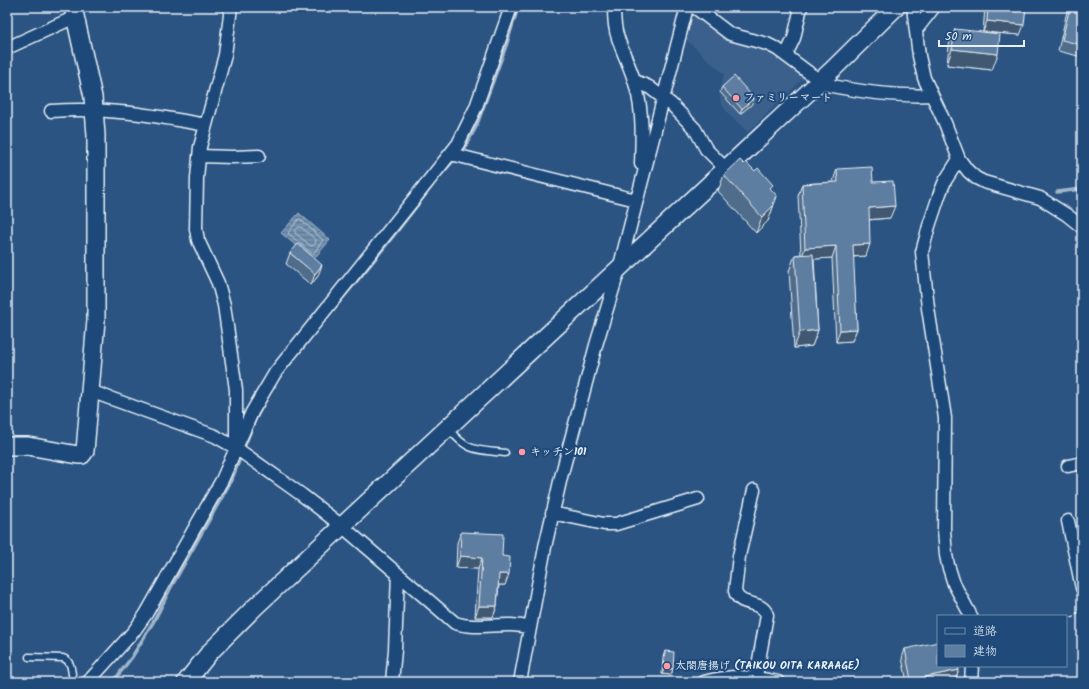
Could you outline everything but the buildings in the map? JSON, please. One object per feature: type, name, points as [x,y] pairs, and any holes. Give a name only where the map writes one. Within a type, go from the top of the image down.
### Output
[{"type":"street","points":[[231,7],[225,55],[201,140],[197,178],[197,234],[218,283],[224,305],[236,390],[240,450]]},
{"type":"street","points":[[88,682],[129,637],[146,614],[240,450],[252,412],[275,373],[458,144],[474,111],[511,7]]},
{"type":"street","points":[[614,7],[618,38],[635,81],[641,117],[641,182]]},
{"type":"street","points":[[520,682],[552,513],[687,7]]},
{"type":"street","points":[[692,7],[730,34],[771,46],[786,55],[820,81],[828,85],[888,94],[932,95]]},
{"type":"street","points":[[786,55],[794,38],[801,7]]},
{"type":"street","points":[[186,682],[206,656],[236,625],[820,81],[896,7]]},
{"type":"street","points":[[913,7],[921,67],[959,159],[968,171],[976,178],[984,182],[1040,198],[1067,215],[1082,227]]},
{"type":"street","points":[[916,30],[934,7]]},
{"type":"street","points":[[7,48],[74,12],[95,109],[96,320],[84,453],[78,454],[28,446],[7,446]]},
{"type":"street","points":[[635,81],[649,87],[663,97],[695,129],[706,149],[726,169]]},
{"type":"street","points":[[51,111],[95,109],[153,115],[206,125]]},
{"type":"street","points":[[451,154],[636,200]]},
{"type":"street","points":[[199,156],[232,158],[259,156]]},
{"type":"street","points":[[959,159],[945,181],[940,193],[922,252],[928,308],[945,418],[944,530],[946,555],[954,584],[970,615]]},
{"type":"street","points":[[90,391],[215,436],[240,450],[285,482],[342,526],[455,623],[465,626],[512,624],[530,628]]},
{"type":"street","points":[[1068,466],[1082,463]]},
{"type":"street","points":[[754,490],[740,556],[735,592],[741,601],[760,606],[767,615],[756,677]]},
{"type":"street","points":[[552,513],[604,524],[616,524],[698,499]]},
{"type":"street","points":[[1068,521],[1082,588]]},
{"type":"street","points":[[392,682],[395,650],[398,574]]},
{"type":"street","points":[[971,682],[972,667]]},
{"type":"street","points":[[704,682],[733,677],[756,677],[778,682]]},
{"type":"lane","points":[[448,427],[459,442],[467,447],[505,453]]},
{"type":"lane","points":[[29,657],[63,658],[67,660],[70,662],[74,682]]},
{"type":"path","points":[[1067,620],[1082,609]]},
{"type":"shaded area","points":[[693,10],[729,39],[774,53],[805,77],[748,132],[729,115],[721,103],[719,92],[724,74],[685,39]]},
{"type":"water","points":[[299,213],[330,240],[313,260],[281,233]]},
{"type":"waterway","points":[[7,8],[11,7]]},
{"type":"waterway","points":[[443,172],[464,149],[476,127],[506,46],[518,7]]},
{"type":"waterway","points":[[333,309],[384,248],[432,186]]},
{"type":"waterway","points":[[1057,192],[1082,189]]},
{"type":"waterway","points":[[243,450],[255,420],[267,397]]},
{"type":"waterway","points":[[113,682],[132,657],[155,619],[170,589],[231,481],[241,456]]},
{"type":"place","name":"ファミリーマート","points":[[736,98]]},
{"type":"place","name":"キッチン101","points":[[522,452]]},
{"type":"place","name":"太閤唐揚げ (TAIKOU OITA KARAAGE)","points":[[667,666]]}]
